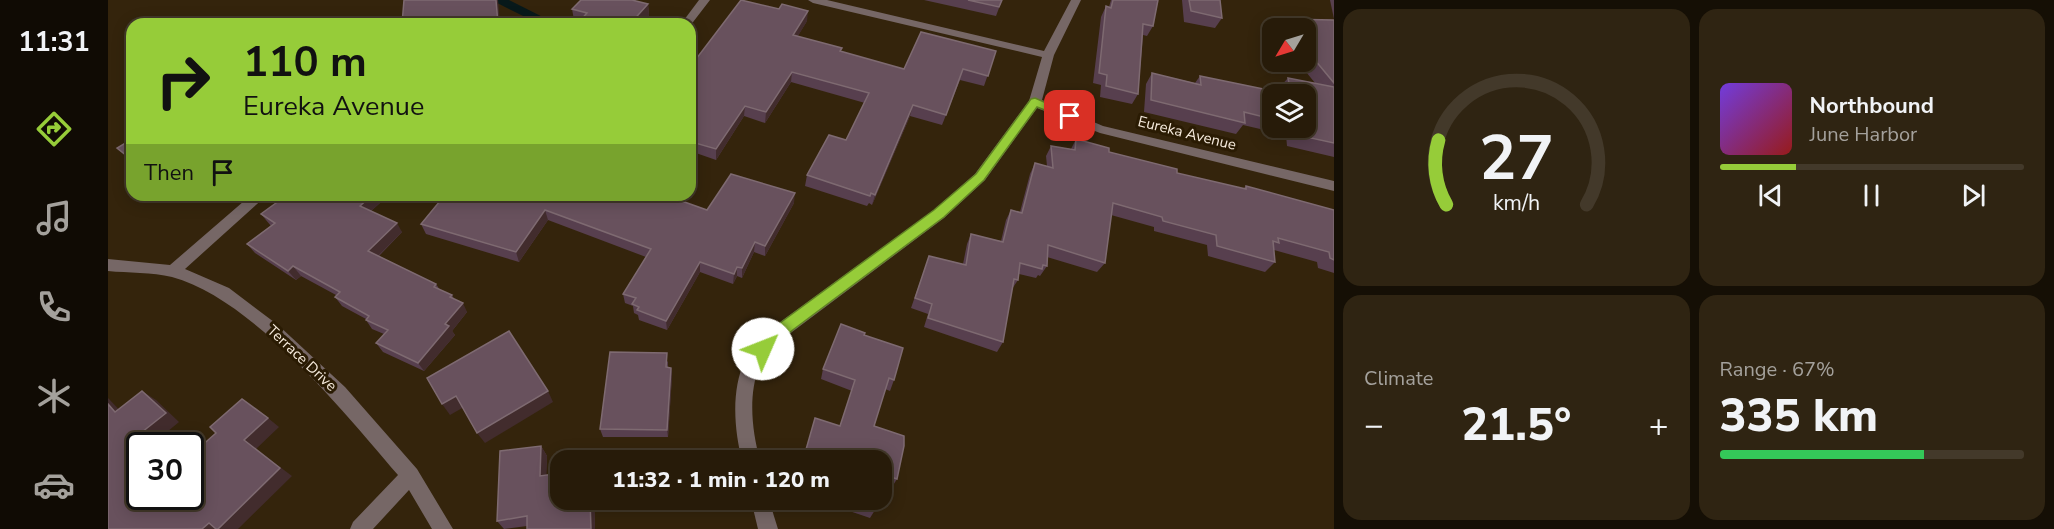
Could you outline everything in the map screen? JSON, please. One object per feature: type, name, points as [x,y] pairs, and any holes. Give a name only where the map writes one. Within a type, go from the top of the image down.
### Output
[{"type":"street","points":[[691,18],[705,0]]},
{"type":"street","points":[[813,0],[1048,55]]},
{"type":"street","points":[[748,450],[745,437],[744,397],[752,362],[774,336],[939,214],[980,177],[1035,102],[1048,55],[1076,0]]},
{"type":"street","name":"Eureka Avenue","points":[[1035,102],[1100,129],[1334,186]]},
{"type":"street","points":[[173,271],[253,201]]},
{"type":"street","name":"Terrace Drive","points":[[108,265],[173,271],[224,292],[272,330],[339,393],[410,475],[443,529]]},
{"type":"street","points":[[360,529],[410,475]]},
{"type":"street","points":[[763,510],[768,529]]},
{"type":"building","points":[[404,0],[496,0],[498,18],[402,18]]},
{"type":"building","points":[[581,0],[632,0],[648,4],[635,18],[582,18],[587,13],[572,9]]},
{"type":"building","points":[[741,0],[779,9],[782,4],[808,11],[793,35],[842,48],[840,51],[904,69],[921,32],[996,51],[988,76],[963,69],[946,115],[913,105],[875,195],[871,193],[870,196],[807,175],[829,135],[846,140],[869,93],[792,72],[766,112],[745,106],[716,149],[696,143],[696,59]]},
{"type":"building","points":[[968,0],[1002,0],[999,7]]},
{"type":"building","points":[[1113,0],[1158,0],[1153,26],[1143,24],[1138,94],[1106,86],[1107,75],[1099,73],[1106,6],[1111,8]]},
{"type":"building","points":[[1189,0],[1220,0],[1222,18],[1191,11]]},
{"type":"building","points":[[1316,20],[1334,20],[1334,83],[1316,61]]},
{"type":"building","points":[[1152,73],[1201,85],[1200,76],[1262,89],[1262,116],[1244,112],[1245,123],[1151,100]]},
{"type":"building","points":[[1288,78],[1334,87],[1334,143],[1311,138],[1316,138],[1316,84],[1289,84]]},
{"type":"building","points":[[1076,139],[1109,148],[1109,152],[1177,169],[1177,173],[1246,189],[1246,186],[1334,210],[1334,260],[1330,258],[1329,252],[1278,238],[1279,243],[1273,241],[1275,262],[1217,246],[1216,235],[1163,221],[1162,217],[1113,203],[1105,263],[1048,245],[1047,266],[1043,265],[1042,269],[1020,263],[1018,280],[1014,279],[1003,342],[928,318],[932,304],[915,298],[929,256],[966,265],[971,234],[1003,242],[1011,210],[1022,213],[1035,163],[1053,168],[1051,146],[1075,150]]},
{"type":"building","points":[[126,143],[126,155],[117,148]]},
{"type":"building","points":[[731,174],[795,193],[765,246],[755,242],[742,268],[737,267],[734,274],[700,262],[666,321],[637,310],[639,307],[632,304],[636,298],[623,294],[651,249],[545,210],[516,252],[421,224],[440,201],[682,201],[707,210]]},
{"type":"building","points":[[279,201],[365,201],[360,206],[397,223],[368,251],[436,284],[434,287],[463,303],[445,324],[449,326],[418,363],[376,343],[388,330],[366,320],[369,316],[335,297],[340,292],[293,266],[288,271],[247,244],[275,223],[261,214]]},
{"type":"building","points":[[841,324],[865,333],[864,335],[903,348],[894,380],[889,378],[874,426],[904,436],[897,479],[892,477],[892,450],[806,450],[815,418],[840,426],[855,380],[823,369]]},
{"type":"building","points":[[509,331],[548,391],[477,433],[456,396],[442,404],[427,378]]},
{"type":"building","points":[[610,352],[667,353],[666,367],[671,368],[667,430],[600,429]]},
{"type":"building","points":[[142,391],[166,413],[142,432],[126,432],[126,510],[204,510],[204,444],[216,433],[210,427],[242,399],[268,418],[244,440],[280,468],[218,529],[209,523],[202,529],[108,529],[108,404],[115,412]]},
{"type":"building","points":[[541,446],[540,476],[550,475],[550,510],[590,510],[591,529],[527,529],[527,516],[497,521],[500,451]]},
{"type":"waterway","points":[[500,0],[536,18]]},
{"type":"route","points":[[763,349],[788,325],[939,214],[980,177],[1035,102],[1070,116]]}]
